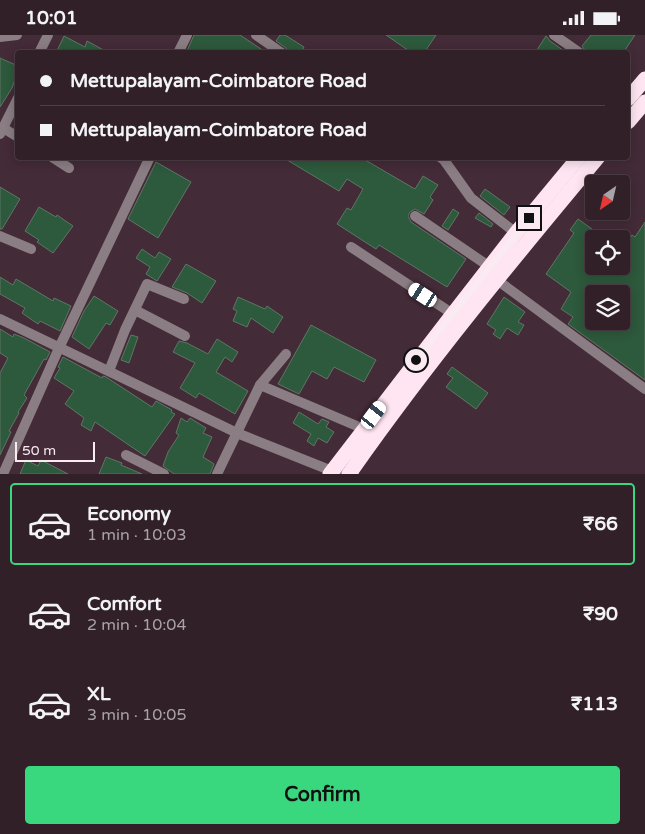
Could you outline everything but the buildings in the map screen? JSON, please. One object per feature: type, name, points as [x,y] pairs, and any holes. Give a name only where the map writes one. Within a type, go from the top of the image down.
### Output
[{"type":"highway","points":[[634,105],[645,79]]},
{"type":"highway","points":[[349,474],[493,273],[516,233],[577,160]]},
{"type":"highway","points":[[331,473],[452,314],[493,273],[595,160]]},
{"type":"street","points":[[0,37],[17,35]]},
{"type":"street","points":[[40,50],[48,35]]},
{"type":"street","points":[[180,50],[187,35]]},
{"type":"street","points":[[256,35],[278,50]]},
{"type":"street","points":[[560,37],[576,50]]},
{"type":"street","points":[[15,104],[1,131],[15,136]]},
{"type":"street","points":[[57,160],[69,168]]},
{"type":"street","points":[[3,474],[59,348],[149,160]]},
{"type":"street","points":[[444,160],[471,198],[516,233]]},
{"type":"street","points":[[415,216],[645,389]]},
{"type":"street","points":[[0,235],[30,249]]},
{"type":"street","points":[[351,247],[452,314]]},
{"type":"street","points":[[109,371],[148,284],[184,299]]},
{"type":"street","points":[[135,310],[185,336]]},
{"type":"street","points":[[0,319],[237,433],[331,473],[354,474]]},
{"type":"street","points":[[217,474],[260,385],[286,354]]},
{"type":"street","points":[[260,385],[364,429]]},
{"type":"street","points":[[126,455],[164,474]]},
{"type":"route","points":[[416,360],[529,218]]}]
